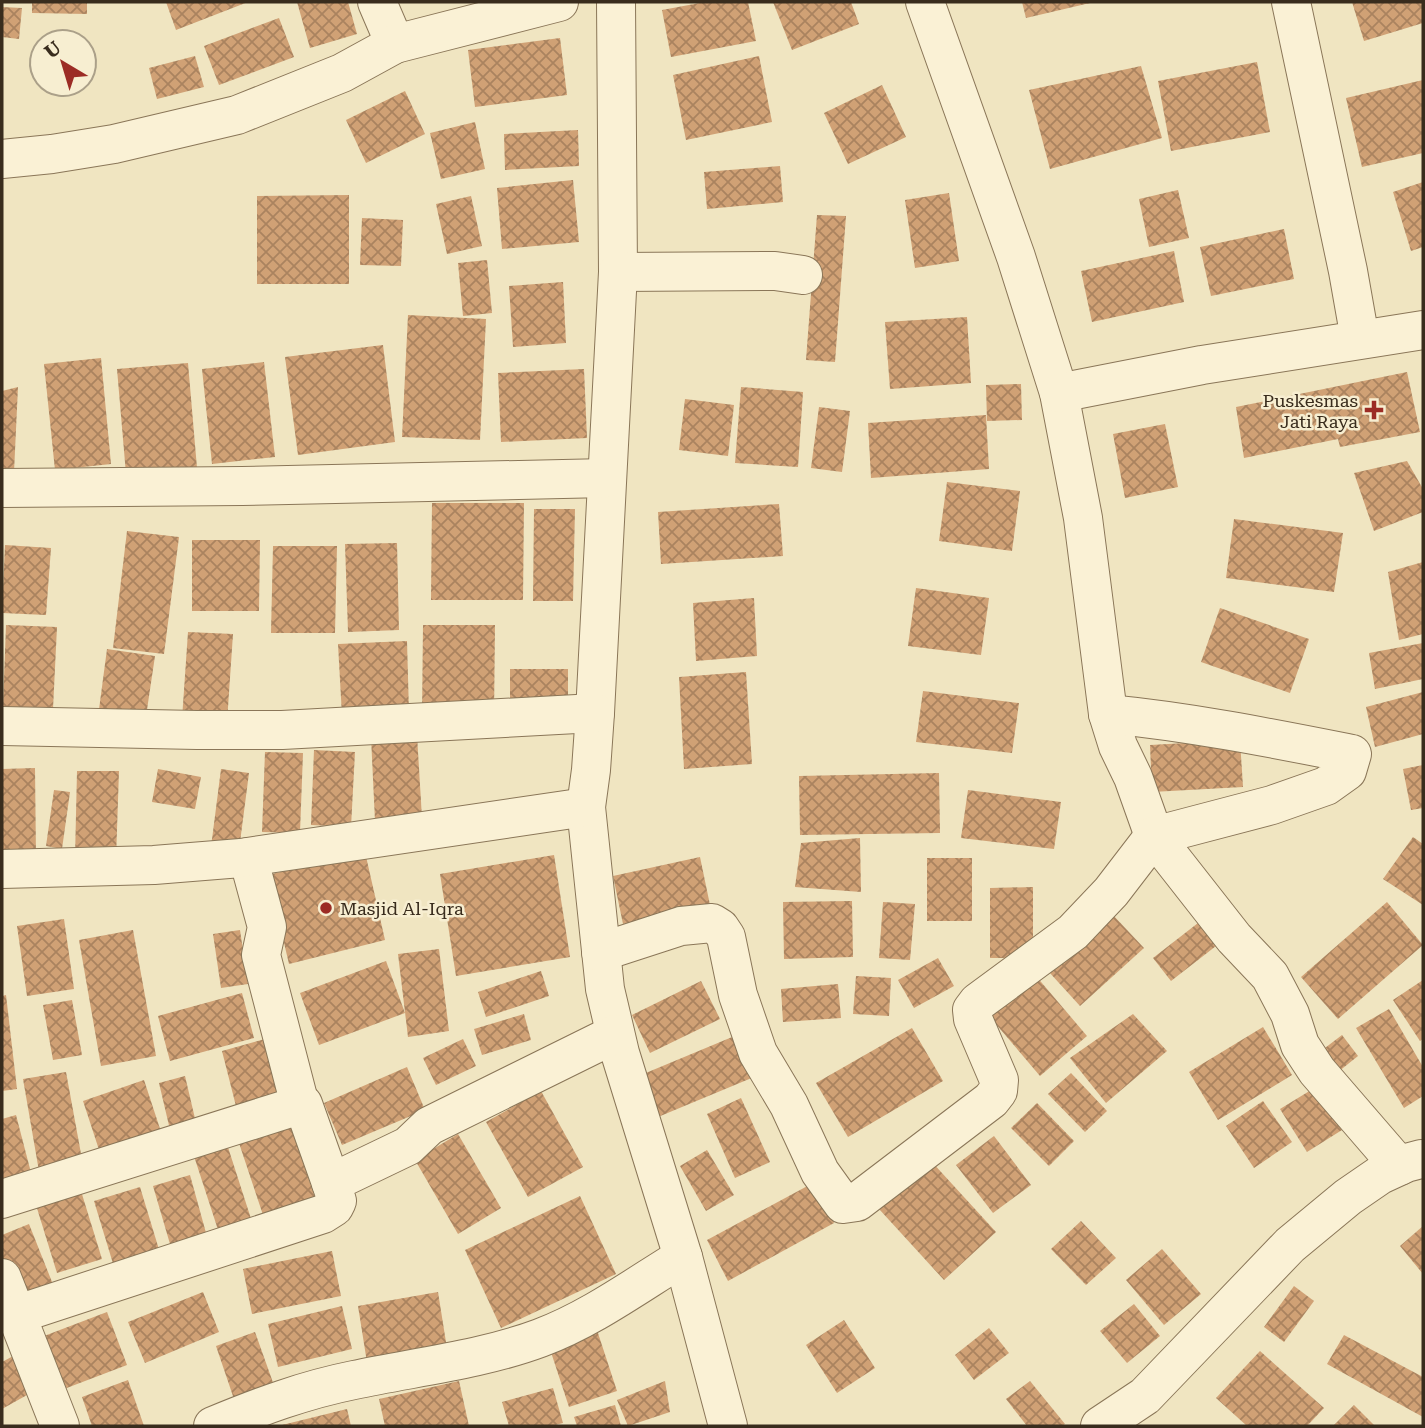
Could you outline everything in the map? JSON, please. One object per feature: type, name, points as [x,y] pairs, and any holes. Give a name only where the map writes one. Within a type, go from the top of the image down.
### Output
[{"type":"street","points":[[377,2],[395,44]]},
{"type":"street","points":[[2,159],[51,155],[114,144],[237,115],[342,73],[395,44],[559,2]]},
{"type":"street","points":[[616,2],[618,272],[595,713],[586,807],[605,989],[615,1034],[683,1256],[728,1426]]},
{"type":"street","points":[[925,2],[1016,257],[1059,393],[1083,518],[1108,714],[1154,835],[1234,938],[1270,976],[1290,1014],[1300,1045],[1317,1071],[1411,1163],[1380,1175],[1348,1197],[1290,1245],[1145,1396],[1100,1426]]},
{"type":"street","points":[[1291,2],[1360,339]]},
{"type":"street","points":[[618,272],[775,271],[803,275]]},
{"type":"street","points":[[1059,393],[1202,365],[1423,330]]},
{"type":"street","points":[[2,488],[607,478]]},
{"type":"street","points":[[2,726],[282,730],[595,713]]},
{"type":"street","points":[[601,952],[681,926],[712,923],[720,928],[726,937],[738,995],[758,1053],[789,1105],[820,1172],[843,1204],[857,1202],[990,1100],[998,1091],[999,1080],[973,1019],[972,1010],[978,1002],[1073,932],[1111,892],[1154,835],[1272,805],[1326,786],[1347,771],[1352,754],[1171,720],[1108,714]]},
{"type":"street","points":[[2,869],[155,865],[248,857],[586,807]]},
{"type":"street","points":[[248,857],[267,927],[261,955],[300,1105]]},
{"type":"street","points":[[331,1183],[408,1146],[429,1126],[615,1034]]},
{"type":"street","points":[[2,1199],[303,1104],[337,1202],[323,1214],[13,1331]]},
{"type":"street","points":[[213,1426],[289,1395],[492,1352],[540,1338],[586,1317],[683,1256]]},
{"type":"street","points":[[2,1278],[13,1331],[60,1426]]},
{"type":"building","points":[[32,2],[87,2],[87,14],[32,13]]},
{"type":"building","points":[[166,2],[248,2],[176,30]]},
{"type":"building","points":[[297,2],[348,2],[357,34],[310,48]]},
{"type":"building","points":[[705,2],[748,2],[756,41],[671,57],[662,10]]},
{"type":"building","points":[[773,2],[851,2],[859,24],[792,50]]},
{"type":"building","points":[[1022,2],[1090,2],[1090,3],[1026,18]]},
{"type":"building","points":[[1352,2],[1423,2],[1423,23],[1364,41]]},
{"type":"building","points":[[2,7],[22,8],[19,39],[2,37]]},
{"type":"building","points":[[279,18],[294,57],[219,85],[204,46]]},
{"type":"building","points":[[560,38],[567,95],[475,107],[468,50]]},
{"type":"building","points":[[195,56],[204,87],[157,99],[149,68]]},
{"type":"building","points":[[759,56],[772,122],[686,140],[673,75]]},
{"type":"building","points":[[1257,62],[1270,132],[1171,151],[1158,81]]},
{"type":"building","points":[[1141,66],[1162,138],[1050,169],[1029,90]]},
{"type":"building","points":[[1423,80],[1423,153],[1362,167],[1346,98]]},
{"type":"building","points":[[882,85],[906,137],[848,164],[824,113]]},
{"type":"building","points":[[405,91],[425,134],[366,163],[346,120]]},
{"type":"building","points":[[475,122],[485,169],[441,179],[430,133]]},
{"type":"building","points":[[578,130],[579,166],[505,170],[504,134]]},
{"type":"building","points":[[780,166],[783,202],[707,209],[704,172]]},
{"type":"building","points":[[573,180],[579,242],[502,249],[497,188]]},
{"type":"building","points":[[1423,182],[1423,247],[1411,251],[1393,192]]},
{"type":"building","points":[[1178,190],[1189,238],[1149,247],[1139,199]]},
{"type":"building","points":[[949,193],[959,261],[915,268],[905,200]]},
{"type":"building","points":[[349,195],[349,284],[257,284],[257,196]]},
{"type":"building","points":[[471,196],[482,246],[447,254],[436,204]]},
{"type":"building","points":[[817,215],[846,216],[835,362],[806,360]]},
{"type":"building","points":[[362,218],[403,220],[401,266],[360,265]]},
{"type":"building","points":[[1284,229],[1294,279],[1211,296],[1200,247]]},
{"type":"building","points":[[1174,251],[1184,302],[1092,322],[1081,271]]},
{"type":"building","points":[[487,260],[492,313],[463,316],[458,263]]},
{"type":"building","points":[[563,282],[566,343],[513,347],[509,286]]},
{"type":"building","points":[[408,315],[486,319],[480,440],[402,437]]},
{"type":"building","points":[[967,317],[971,383],[890,389],[885,322]]},
{"type":"building","points":[[383,345],[395,442],[298,455],[285,357]]},
{"type":"building","points":[[101,358],[111,464],[55,470],[44,364]]},
{"type":"building","points":[[264,362],[275,457],[212,464],[202,369]]},
{"type":"building","points":[[188,363],[197,468],[126,474],[117,369]]},
{"type":"building","points":[[584,369],[587,438],[501,442],[498,373]]},
{"type":"building","points":[[1407,372],[1420,432],[1340,447],[1338,439],[1244,458],[1236,407]]},
{"type":"building","points":[[1021,384],[1022,420],[987,421],[986,385]]},
{"type":"building","points":[[18,387],[14,472],[2,473],[2,391]]},
{"type":"building","points":[[741,387],[803,392],[798,467],[735,463]]},
{"type":"building","points":[[685,399],[734,405],[728,456],[679,450]]},
{"type":"building","points":[[819,407],[850,411],[842,472],[811,468]]},
{"type":"building","points":[[986,415],[989,469],[871,478],[868,423]]},
{"type":"building","points":[[1165,424],[1178,487],[1125,498],[1113,434]]},
{"type":"building","points":[[1407,461],[1423,489],[1423,512],[1374,531],[1354,473]]},
{"type":"building","points":[[947,482],[1020,491],[1012,551],[939,541]]},
{"type":"building","points":[[432,503],[524,503],[523,600],[431,600]]},
{"type":"building","points":[[779,504],[783,556],[661,564],[658,512]]},
{"type":"building","points":[[534,509],[575,509],[573,601],[533,601]]},
{"type":"building","points":[[1234,519],[1343,533],[1334,592],[1226,578]]},
{"type":"building","points":[[127,531],[179,537],[164,654],[113,648]]},
{"type":"building","points":[[192,540],[260,540],[259,611],[192,611]]},
{"type":"building","points":[[397,543],[399,630],[348,632],[345,544]]},
{"type":"building","points":[[5,545],[51,548],[46,615],[2,613]]},
{"type":"building","points":[[273,546],[337,546],[335,633],[271,633]]},
{"type":"building","points":[[1423,562],[1423,634],[1399,640],[1388,572]]},
{"type":"building","points":[[916,588],[989,598],[981,655],[908,646]]},
{"type":"building","points":[[754,598],[757,656],[696,661],[693,603]]},
{"type":"building","points":[[1220,608],[1309,639],[1290,693],[1201,662]]},
{"type":"building","points":[[6,625],[57,627],[53,709],[3,707]]},
{"type":"building","points":[[423,625],[495,625],[494,715],[422,716]]},
{"type":"building","points":[[188,632],[233,634],[227,722],[182,719]]},
{"type":"building","points":[[407,641],[409,713],[342,716],[338,644]]},
{"type":"building","points":[[1423,643],[1423,679],[1375,689],[1369,653]]},
{"type":"building","points":[[107,649],[155,656],[145,723],[98,717]]},
{"type":"building","points":[[510,669],[568,669],[568,709],[510,708]]},
{"type":"building","points":[[746,672],[752,764],[684,769],[679,677]]},
{"type":"building","points":[[923,691],[1019,703],[1012,753],[916,742]]},
{"type":"building","points":[[1423,692],[1423,734],[1375,747],[1366,707]]},
{"type":"building","points":[[417,735],[422,818],[375,821],[371,737]]},
{"type":"building","points":[[1240,740],[1243,787],[1152,792],[1150,745]]},
{"type":"building","points":[[314,750],[355,752],[351,827],[311,825]]},
{"type":"building","points":[[265,752],[303,753],[300,833],[262,832]]},
{"type":"building","points":[[1423,765],[1423,808],[1411,810],[1403,769]]},
{"type":"building","points":[[35,768],[36,857],[2,857],[2,769]]},
{"type":"building","points":[[158,769],[201,777],[195,809],[152,802]]},
{"type":"building","points":[[221,769],[249,773],[239,850],[211,847]]},
{"type":"building","points":[[77,771],[119,771],[116,859],[75,858]]},
{"type":"building","points":[[939,773],[940,833],[800,835],[799,776]]},
{"type":"building","points":[[54,790],[70,792],[62,849],[46,846]]},
{"type":"building","points":[[968,790],[1061,802],[1054,849],[961,838]]},
{"type":"building","points":[[1413,837],[1423,844],[1423,905],[1383,879]]},
{"type":"building","points":[[860,838],[861,892],[795,887],[801,843]]},
{"type":"building","name":"Masjid Al-Iqra","points":[[365,852],[385,940],[289,964],[268,875]]},
{"type":"building","points":[[554,855],[570,957],[456,976],[440,874]]},
{"type":"building","points":[[700,857],[710,905],[623,924],[613,876]]},
{"type":"building","points":[[927,858],[972,858],[972,921],[927,921]]},
{"type":"building","points":[[1033,887],[1033,958],[990,958],[990,888]]},
{"type":"building","points":[[852,901],[853,957],[784,959],[783,902]]},
{"type":"building","points":[[883,902],[915,904],[910,960],[879,958]]},
{"type":"building","points":[[1387,902],[1423,945],[1338,1019],[1301,977]]},
{"type":"building","points":[[1112,914],[1144,948],[1080,1006],[1049,972]]},
{"type":"building","points":[[64,919],[74,989],[27,996],[17,926]]},
{"type":"building","points":[[1198,923],[1216,946],[1171,981],[1153,958]]},
{"type":"building","points":[[133,930],[156,1056],[101,1066],[79,940]]},
{"type":"building","points":[[240,930],[248,984],[221,988],[213,934]]},
{"type":"building","points":[[439,949],[449,1031],[408,1037],[398,954]]},
{"type":"building","points":[[938,958],[954,986],[914,1008],[898,980]]},
{"type":"building","points":[[386,961],[405,1013],[319,1045],[300,993]]},
{"type":"building","points":[[541,971],[549,996],[486,1017],[478,992]]},
{"type":"building","points":[[856,976],[891,978],[889,1016],[853,1014]]},
{"type":"building","points":[[1036,976],[1087,1036],[1040,1076],[989,1016]]},
{"type":"building","points":[[1423,980],[1423,1039],[1420,1041],[1393,1000]]},
{"type":"building","points":[[701,981],[720,1019],[650,1053],[632,1015]]},
{"type":"building","points":[[838,984],[841,1018],[783,1022],[781,989]]},
{"type":"building","points":[[242,993],[254,1038],[170,1061],[158,1016]]},
{"type":"building","points":[[6,995],[17,1089],[2,1091],[2,996]]},
{"type":"building","points":[[72,1000],[82,1055],[53,1060],[43,1005]]},
{"type":"building","points":[[1389,1009],[1423,1067],[1423,1096],[1404,1108],[1356,1028]]},
{"type":"building","points":[[524,1014],[531,1040],[482,1055],[474,1029]]},
{"type":"building","points":[[1133,1014],[1167,1051],[1106,1103],[1070,1058]]},
{"type":"building","points":[[1263,1027],[1292,1075],[1218,1120],[1189,1072]]},
{"type":"building","points":[[912,1028],[943,1081],[848,1137],[816,1083]]},
{"type":"building","points":[[737,1035],[754,1077],[658,1117],[641,1075]]},
{"type":"building","points":[[1342,1035],[1358,1056],[1338,1072],[1321,1051]]},
{"type":"building","points":[[265,1039],[283,1106],[239,1118],[222,1051]]},
{"type":"building","points":[[463,1039],[476,1066],[436,1085],[423,1058]]},
{"type":"building","points":[[407,1067],[425,1110],[342,1145],[324,1103]]},
{"type":"building","points":[[66,1072],[84,1170],[40,1177],[23,1079]]},
{"type":"building","points":[[1071,1073],[1107,1111],[1085,1132],[1048,1094]]},
{"type":"building","points":[[185,1076],[197,1127],[171,1134],[159,1083]]},
{"type":"building","points":[[144,1080],[165,1144],[104,1165],[83,1101]]},
{"type":"building","points":[[1316,1087],[1342,1130],[1307,1152],[1280,1109]]},
{"type":"building","points":[[541,1091],[583,1167],[528,1197],[486,1122]]},
{"type":"building","points":[[741,1098],[770,1162],[735,1178],[707,1114]]},
{"type":"building","points":[[1263,1101],[1292,1142],[1254,1168],[1226,1126]]},
{"type":"building","points":[[1037,1103],[1074,1141],[1049,1166],[1011,1128]]},
{"type":"building","points":[[16,1115],[35,1188],[2,1198],[2,1119]]},
{"type":"building","points":[[288,1119],[317,1203],[265,1221],[237,1137]]},
{"type":"building","points":[[458,1134],[501,1208],[458,1234],[415,1160]]},
{"type":"building","points":[[994,1136],[1031,1185],[993,1213],[956,1165]]},
{"type":"building","points":[[225,1138],[254,1228],[221,1239],[192,1150]]},
{"type":"building","points":[[707,1150],[734,1195],[706,1211],[680,1166]]},
{"type":"building","points":[[931,1161],[996,1232],[944,1280],[879,1209]]},
{"type":"building","points":[[190,1175],[211,1251],[175,1261],[153,1186]]},
{"type":"building","points":[[813,1183],[834,1223],[728,1281],[707,1240]]},
{"type":"building","points":[[140,1187],[164,1266],[118,1280],[94,1201]]},
{"type":"building","points":[[81,1191],[102,1259],[57,1273],[36,1205]]},
{"type":"building","points":[[580,1196],[616,1274],[501,1328],[465,1250]]},
{"type":"building","points":[[1081,1221],[1116,1258],[1086,1285],[1051,1249]]},
{"type":"building","points":[[29,1224],[56,1292],[18,1307],[2,1265],[2,1235]]},
{"type":"building","points":[[1423,1226],[1423,1274],[1400,1246]]},
{"type":"building","points":[[1162,1249],[1201,1294],[1164,1325],[1126,1280]]},
{"type":"building","points":[[332,1251],[341,1296],[252,1314],[243,1269]]},
{"type":"building","points":[[1294,1286],[1314,1301],[1284,1342],[1264,1327]]},
{"type":"building","points":[[203,1292],[219,1332],[145,1363],[128,1322]]},
{"type":"building","points":[[438,1292],[449,1361],[369,1375],[358,1306]]},
{"type":"building","points":[[1134,1304],[1160,1336],[1127,1363],[1100,1331]]},
{"type":"building","points":[[342,1306],[352,1349],[278,1367],[268,1324]]},
{"type":"building","points":[[107,1312],[127,1365],[51,1394],[31,1341]]},
{"type":"building","points":[[844,1320],[875,1368],[837,1393],[806,1345]]},
{"type":"building","points":[[595,1324],[617,1391],[569,1407],[547,1340]]},
{"type":"building","points":[[989,1328],[1009,1353],[974,1380],[955,1355]]},
{"type":"building","points":[[255,1332],[276,1391],[236,1405],[216,1346]]},
{"type":"building","points":[[1344,1335],[1423,1377],[1423,1417],[1327,1364]]},
{"type":"building","points":[[1260,1351],[1324,1408],[1307,1426],[1247,1426],[1216,1398]]},
{"type":"building","points":[[17,1354],[36,1390],[2,1409],[2,1362]]},
{"type":"building","points":[[128,1380],[144,1426],[92,1426],[82,1397]]},
{"type":"building","points":[[459,1381],[469,1426],[385,1426],[379,1399]]},
{"type":"building","points":[[665,1381],[670,1412],[628,1426],[617,1400]]},
{"type":"building","points":[[1030,1381],[1065,1424],[1027,1426],[1006,1399]]},
{"type":"building","points":[[553,1388],[563,1423],[551,1426],[509,1426],[502,1402]]},
{"type":"building","points":[[615,1405],[621,1426],[577,1426],[574,1417]]},
{"type":"building","points":[[1354,1405],[1375,1426],[1333,1426]]},
{"type":"building","points":[[347,1409],[351,1426],[282,1426],[282,1425]]},
{"type":"place","name":"Puskesmas Jati Raya","points":[[1374,410]]},
{"type":"place","name":"Masjid Al-Iqra","points":[[326,908]]}]
